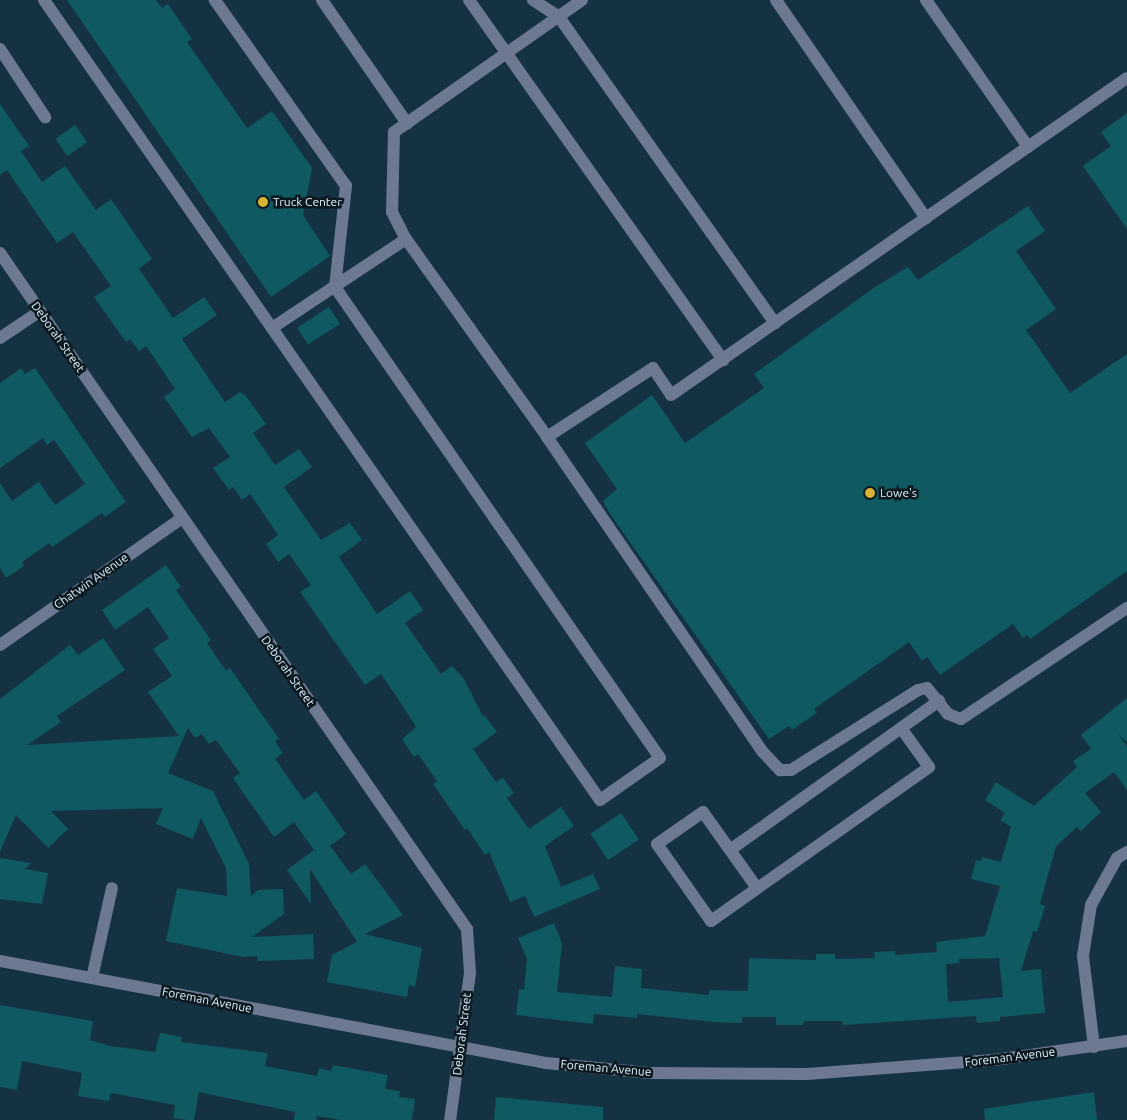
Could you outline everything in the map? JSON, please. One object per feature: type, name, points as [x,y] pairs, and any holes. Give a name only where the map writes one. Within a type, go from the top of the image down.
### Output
[{"type":"street","points":[[44,0],[600,800],[660,758],[335,287],[346,186],[215,0]]},
{"type":"street","points":[[322,0],[407,123]]},
{"type":"street","points":[[468,0],[722,360]]},
{"type":"street","points":[[533,0],[559,17]]},
{"type":"street","points":[[554,0],[559,17],[775,324]]},
{"type":"street","points":[[582,0],[394,132],[392,212],[406,239],[547,438],[762,752],[780,770],[790,770],[918,690],[927,688],[948,714],[961,719],[1127,608]]},
{"type":"street","points":[[776,0],[926,218]]},
{"type":"street","points":[[926,0],[1028,147]]},
{"type":"street","points":[[0,50],[45,117]]},
{"type":"street","points":[[547,438],[653,368],[672,395],[1127,78]]},
{"type":"street","points":[[272,328],[406,239]]},
{"type":"street","name":"Deborah Street","points":[[0,253],[467,929],[470,973],[462,1047],[450,1120]]},
{"type":"street","points":[[0,338],[40,311]]},
{"type":"street","name":"Chatwin Avenue","points":[[0,645],[182,518]]},
{"type":"street","points":[[730,850],[939,701]]},
{"type":"street","points":[[757,888],[703,812],[657,844],[711,921],[929,767],[901,728]]},
{"type":"street","points":[[1094,1047],[1083,956],[1091,904],[1118,858],[1127,852]]},
{"type":"street","points":[[92,978],[112,888]]},
{"type":"street","name":"Foreman Avenue","points":[[0,961],[546,1063],[650,1073],[807,1074],[995,1060],[1127,1041]]},
{"type":"building","points":[[67,0],[156,0],[162,8],[168,4],[192,39],[187,42],[247,128],[272,111],[312,168],[303,215],[330,256],[271,297]]},
{"type":"building","points":[[0,104],[29,146],[21,151],[42,182],[65,166],[96,210],[111,199],[152,259],[139,269],[173,318],[204,297],[217,315],[182,339],[225,402],[240,392],[246,396],[266,424],[253,433],[275,465],[299,449],[312,467],[284,487],[321,540],[350,523],[362,540],[339,557],[377,614],[410,591],[423,610],[405,623],[441,674],[452,666],[464,679],[483,717],[485,716],[497,732],[473,749],[496,782],[503,778],[514,793],[507,798],[529,829],[561,807],[574,826],[545,846],[561,887],[593,874],[600,889],[534,917],[525,896],[510,902],[489,852],[485,855],[467,828],[465,830],[433,784],[437,781],[418,754],[414,757],[402,739],[416,727],[381,674],[365,685],[300,592],[311,585],[289,554],[278,562],[266,544],[278,535],[250,494],[242,500],[233,487],[229,490],[213,468],[230,457],[209,428],[192,437],[164,397],[175,389],[146,346],[139,351],[130,339],[126,342],[94,297],[111,286],[73,232],[57,243],[7,170],[0,175]]},
{"type":"building","points":[[1127,113],[1127,229],[1083,166],[1111,146],[1101,132]]},
{"type":"building","points":[[75,125],[87,142],[67,156],[55,139]]},
{"type":"building","name":"Lowe's","points":[[1028,206],[1045,231],[1016,251],[1056,309],[1026,330],[1070,393],[1127,354],[1127,571],[1030,639],[1027,635],[1023,638],[1013,624],[940,675],[927,657],[922,661],[909,642],[814,709],[817,713],[792,730],[789,726],[769,739],[610,514],[603,501],[617,489],[585,443],[652,395],[685,443],[764,388],[754,374],[875,287],[908,267],[918,280]]},
{"type":"building","points":[[329,307],[340,324],[308,344],[297,328]]},
{"type":"building","points":[[21,368],[25,374],[35,368],[126,502],[105,517],[102,513],[52,547],[49,543],[22,562],[24,566],[6,578],[0,568],[0,483],[12,501],[39,482],[55,505],[85,484],[54,440],[47,445],[43,438],[0,468],[0,383]]},
{"type":"building","points":[[166,565],[181,587],[176,590],[211,640],[207,643],[226,671],[230,668],[279,739],[275,741],[283,753],[275,759],[304,800],[316,791],[346,834],[330,846],[351,874],[365,864],[403,915],[365,934],[422,948],[415,987],[409,985],[407,997],[327,982],[332,955],[357,942],[310,869],[311,904],[287,870],[314,850],[294,822],[274,837],[233,778],[240,773],[216,740],[209,744],[202,734],[195,738],[188,728],[168,773],[213,791],[249,864],[251,896],[258,890],[283,889],[284,914],[252,937],[313,934],[314,959],[258,961],[257,956],[243,957],[166,941],[177,888],[227,896],[226,868],[201,818],[193,839],[156,824],[163,808],[51,811],[68,829],[48,848],[16,815],[0,852],[0,699],[70,645],[78,655],[103,638],[125,670],[57,716],[61,722],[27,745],[179,736],[148,692],[172,676],[153,649],[169,638],[148,607],[115,630],[102,610]]},
{"type":"building","points":[[1127,698],[1127,742],[1118,734],[1127,746],[1127,790],[1114,772],[1085,793],[1101,812],[1081,831],[1077,827],[1056,846],[1040,904],[1045,906],[1037,932],[1033,931],[1021,971],[1041,969],[1045,1013],[1000,1017],[1000,1021],[977,1023],[976,1016],[843,1025],[842,1021],[804,1021],[803,1025],[776,1025],[776,1017],[742,1017],[742,1023],[637,1014],[637,1018],[594,1014],[593,1024],[516,1015],[519,989],[524,990],[527,959],[518,938],[554,923],[562,944],[557,992],[612,997],[615,966],[642,969],[641,988],[709,995],[709,990],[748,991],[749,958],[816,960],[816,954],[835,954],[835,959],[875,958],[874,952],[895,951],[895,955],[937,952],[936,942],[985,936],[1000,886],[971,879],[976,860],[981,861],[981,857],[1001,862],[1011,827],[1000,820],[1005,813],[985,800],[996,782],[1034,806],[1077,767],[1073,761],[1091,749],[1081,735]],"holes":[[[999,958],[1003,997],[948,1002],[946,964],[959,963],[959,959]]]},
{"type":"building","points":[[621,813],[639,840],[608,860],[590,834]]},
{"type":"building","points":[[0,858],[31,863],[25,869],[48,873],[42,904],[0,899]]},
{"type":"building","points":[[0,1005],[93,1021],[90,1040],[110,1046],[155,1052],[160,1033],[182,1037],[181,1042],[268,1053],[265,1066],[317,1076],[319,1068],[331,1071],[333,1065],[388,1075],[385,1089],[400,1091],[399,1097],[415,1099],[412,1120],[341,1120],[317,1116],[316,1120],[294,1120],[295,1112],[199,1092],[194,1120],[173,1118],[175,1105],[111,1093],[109,1101],[78,1096],[82,1073],[22,1061],[17,1090],[0,1087]]},
{"type":"building","points":[[1094,1092],[1097,1120],[985,1120],[984,1109]]},
{"type":"building","points":[[496,1097],[603,1107],[603,1120],[494,1120]]},
{"type":"place","name":"Truck Center","points":[[263,202]]},
{"type":"place","name":"Lowe's","points":[[870,493]]}]
